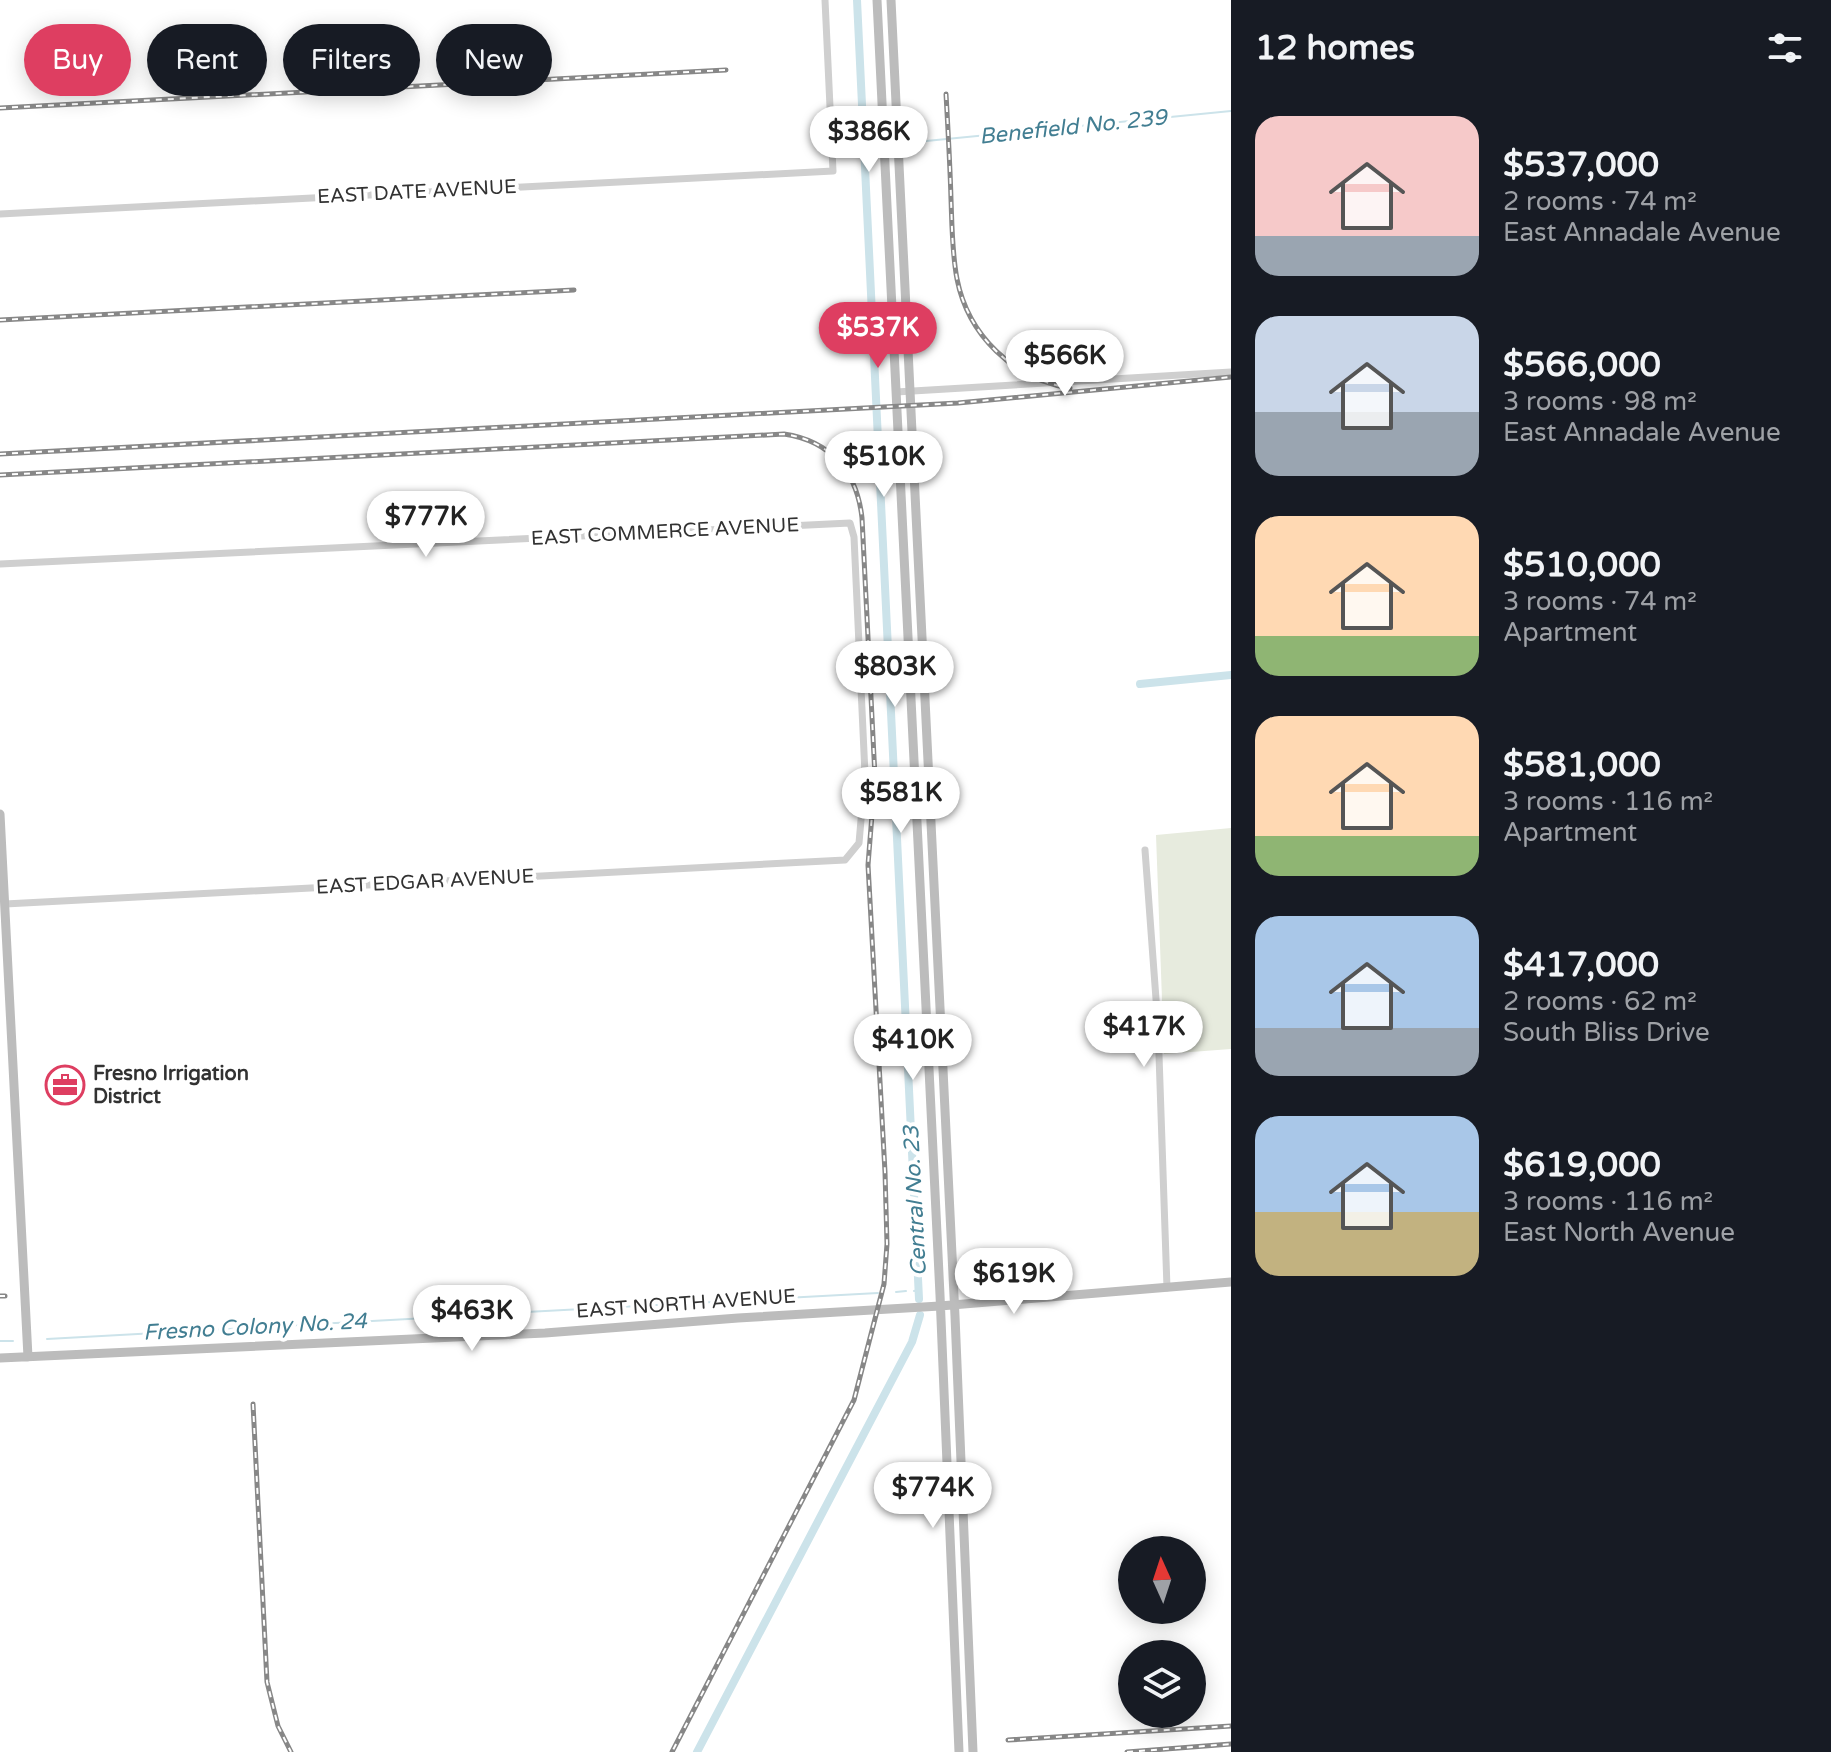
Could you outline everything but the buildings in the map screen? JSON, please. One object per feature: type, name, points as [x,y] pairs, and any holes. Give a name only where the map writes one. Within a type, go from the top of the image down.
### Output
[{"type":"main road","points":[[877,0],[959,1752]]},
{"type":"main road","points":[[891,0],[973,1752]]},
{"type":"main road","points":[[0,814],[28,1357]]},
{"type":"main road","points":[[918,856],[932,855]]},
{"type":"main road","name":"EAST NORTH AVENUE","points":[[0,1358],[494,1336],[725,1318],[928,1307],[1231,1282]]},
{"type":"street","name":"EAST DATE AVENUE","points":[[0,214],[833,171],[825,0]]},
{"type":"street","points":[[896,392],[1231,372]]},
{"type":"street","name":"EAST COMMERCE AVENUE","points":[[0,564],[850,523],[854,537],[865,774],[859,843],[845,860]]},
{"type":"street","points":[[1145,850],[1158,1026],[1167,1288]]},
{"type":"street","name":"EAST EDGAR AVENUE","points":[[5,904],[845,860]]},
{"type":"shaded area","points":[[1231,828],[1231,1049],[1164,1054],[1156,835]]},
{"type":"waterway","name":"Central No. 23","points":[[857,0],[919,1299]]},
{"type":"waterway","name":"Benefield No. 239","points":[[916,142],[1231,111]]},
{"type":"waterway","points":[[1140,684],[1231,675]]},
{"type":"waterway","name":"Fresno Colony No. 24","points":[[914,1291],[919,1290]]},
{"type":"waterway","name":"Fresno Colony No. 24","points":[[896,1292],[906,1291]]},
{"type":"waterway","name":"Fresno Colony No. 24","points":[[469,1315],[878,1293]]},
{"type":"waterway","name":"Central No. 23","points":[[697,1752],[912,1342],[920,1315]]},
{"type":"waterway","name":"Fresno Colony No. 24","points":[[47,1339],[463,1316]]},
{"type":"waterway","name":"Fresno Colony No. 24","points":[[0,1341],[13,1341]]},
{"type":"railway","points":[[0,108],[726,70]]},
{"type":"railway","points":[[946,94],[953,249],[957,279],[971,318],[996,351],[1012,364],[1049,383],[1070,388]]},
{"type":"railway","points":[[0,320],[574,290]]},
{"type":"railway","points":[[0,454],[958,403],[1231,377]]},
{"type":"railway","points":[[0,475],[784,434],[815,444],[839,461],[848,473],[862,518],[875,777],[868,865],[885,1172],[887,1244],[884,1284],[854,1400],[672,1752]]},
{"type":"railway","points":[[0,1296],[5,1296]]},
{"type":"railway","points":[[253,1404],[267,1682],[278,1726],[291,1752]]},
{"type":"railway","points":[[1008,1740],[1231,1726]]},
{"type":"railway","points":[[1127,1752],[1231,1744]]},
{"type":"place","name":"Fresno Irrigation District","points":[[65,1085]]}]
